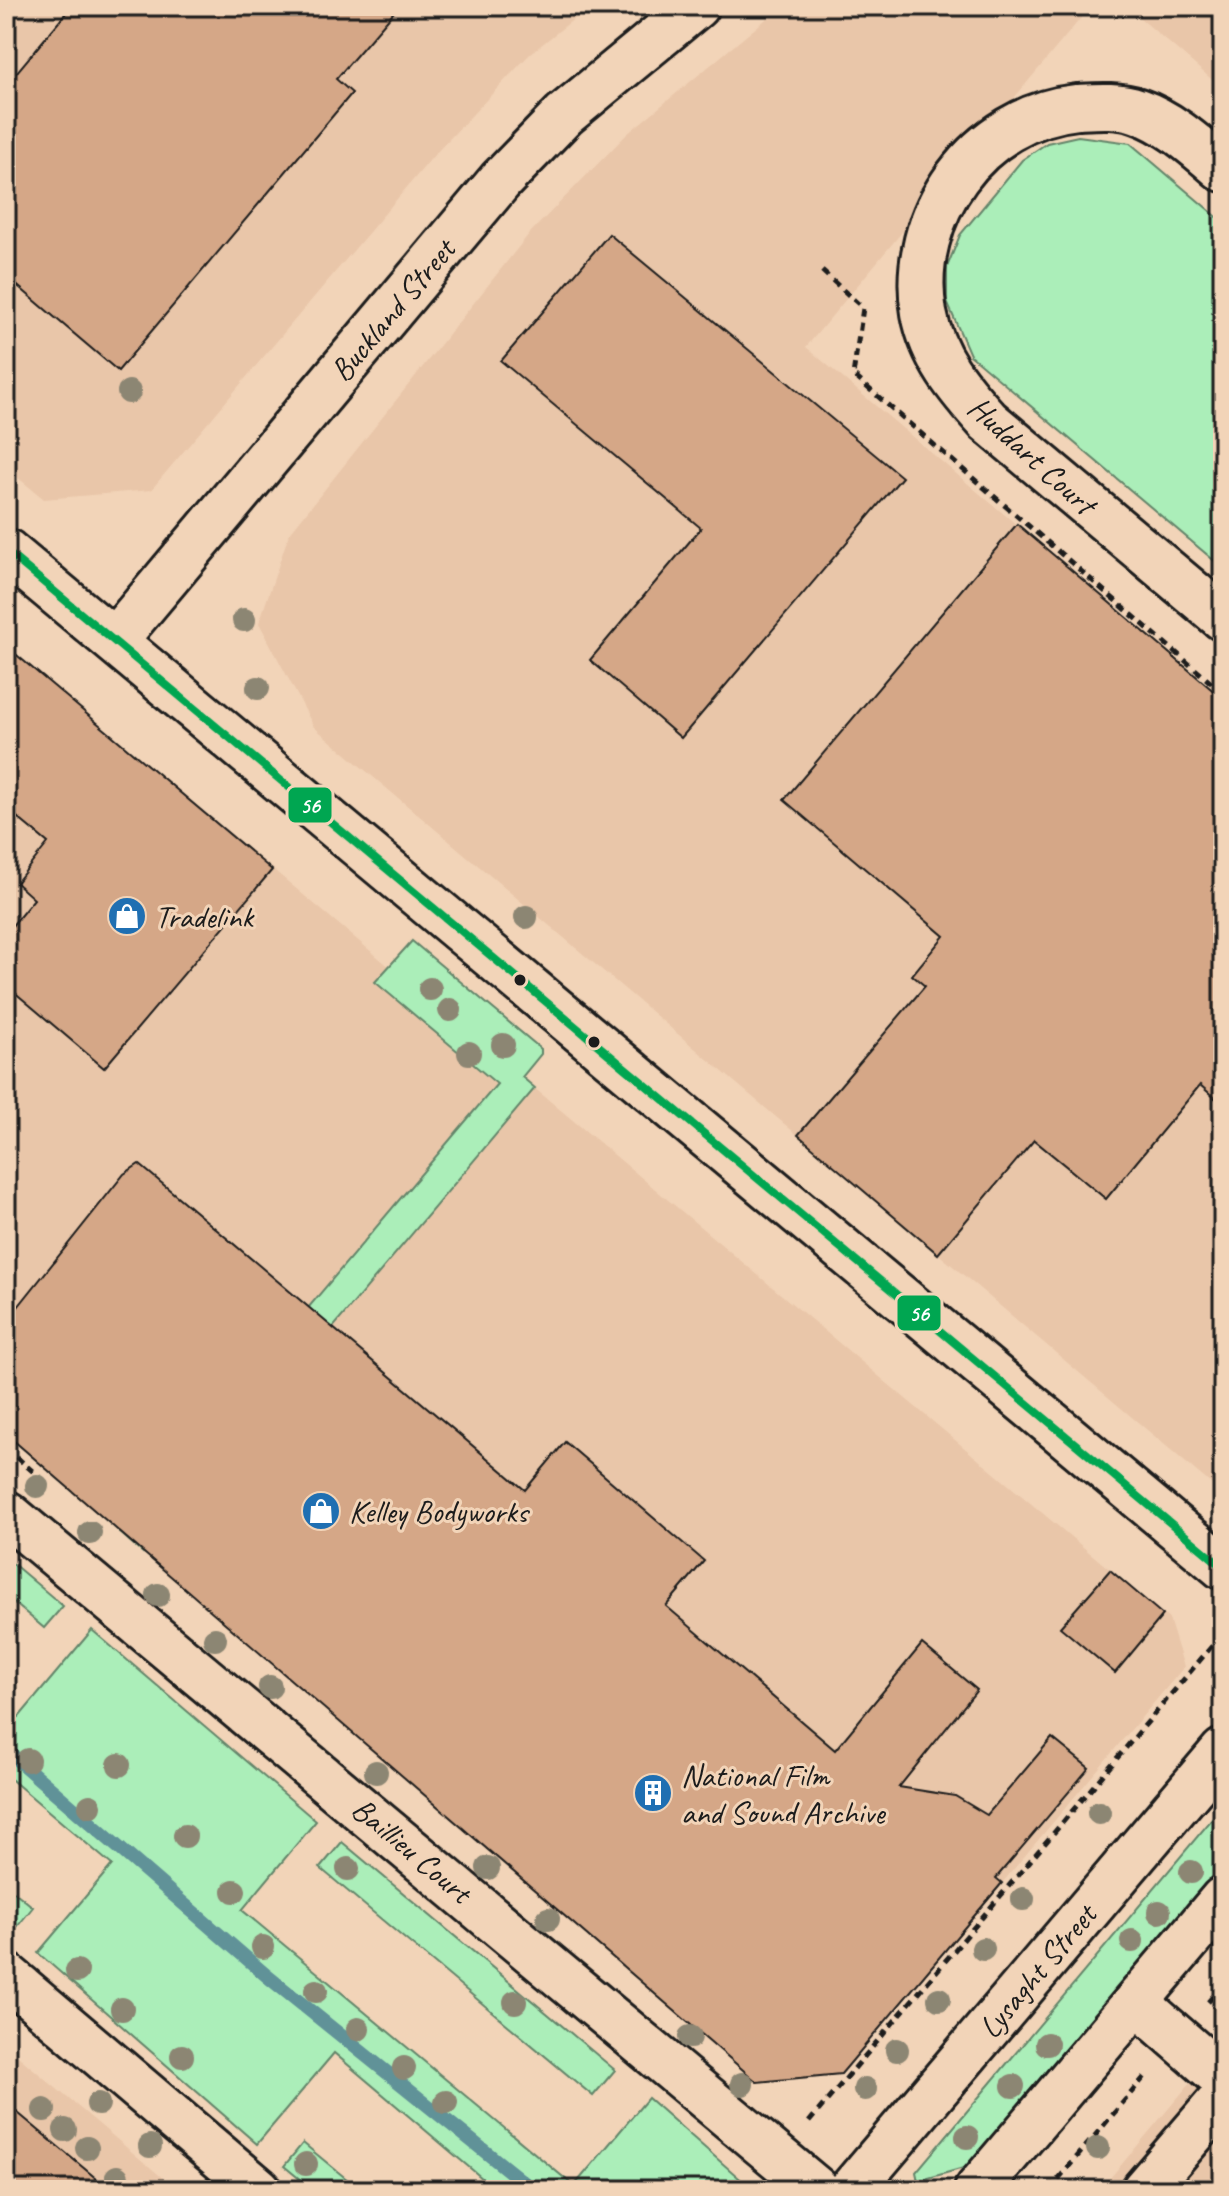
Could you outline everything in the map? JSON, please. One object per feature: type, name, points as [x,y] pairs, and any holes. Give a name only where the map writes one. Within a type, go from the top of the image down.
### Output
[{"type":"street","name":"Buckland Street","points":[[114,641],[500,181],[564,115],[696,6]]},
{"type":"street","name":"Huddart Court","points":[[1223,169],[1186,138],[1137,110],[1098,105],[1067,108],[1036,117],[998,135],[967,163],[941,200],[926,242],[921,278],[924,314],[936,352],[956,386],[988,421],[1223,618]]},
{"type":"street","points":[[6,551],[1223,1567]]},
{"type":"street","name":"Baillieu Court","points":[[6,1513],[817,2190]]},
{"type":"street","name":"Lysaght Street","points":[[851,2190],[1223,1751]]},
{"type":"street","points":[[977,2190],[1223,1899]]},
{"type":"street","points":[[6,1975],[259,2190]]},
{"type":"street","points":[[1136,2002],[1223,2078]]},
{"type":"street","points":[[1144,2190],[1223,2098]]},
{"type":"path","points":[[779,2158],[1223,1633]]},
{"type":"path","points":[[1049,2190],[1223,1985]]},
{"type":"shaded area","points":[[6,6],[590,6],[530,54],[435,154],[151,490],[44,499],[6,468]]},
{"type":"shaded area","points":[[782,6],[1091,6],[806,347],[1223,699],[1223,1494],[314,727],[259,623],[289,534],[529,234],[627,134]]},
{"type":"shaded area","points":[[1126,6],[1223,6],[1223,89]]},
{"type":"shaded area","points":[[6,646],[1169,1619],[1184,1667],[842,2073],[757,2082],[6,1434]]},
{"type":"shaded area","points":[[1223,2044],[1223,2190],[1100,2190]]},
{"type":"shaded area","points":[[6,2046],[177,2190],[6,2190]]},
{"type":"green space","points":[[1078,136],[1130,143],[1223,222],[1223,568],[970,355],[947,302],[947,267],[960,235],[1022,160],[1047,143]]},
{"type":"green space","points":[[412,941],[541,1049],[541,1054],[522,1077],[535,1088],[143,1553],[119,1532],[497,1084],[375,982]]},
{"type":"green space","points":[[6,1558],[63,1606],[44,1628],[6,1596]]},
{"type":"green space","points":[[92,1630],[316,1821],[242,1910],[574,2186],[648,2098],[746,2184],[741,2190],[496,2190],[334,2053],[257,2144],[38,1953],[112,1865],[6,1775],[6,1707],[19,1717]]},
{"type":"green space","points":[[1223,1806],[1223,1872],[987,2153],[967,2167],[918,2181],[916,2172]]},
{"type":"green space","points":[[342,1842],[615,2070],[593,2096],[320,1868]]},
{"type":"green space","points":[[6,1885],[33,1907],[13,1932],[6,1927]]},
{"type":"green space","points":[[303,2143],[360,2190],[313,2190],[284,2166]]},
{"type":"building","points":[[72,6],[399,6],[336,79],[352,93],[118,371],[6,276],[6,85]]},
{"type":"building","points":[[609,234],[902,477],[681,738],[590,660],[701,528],[501,361]]},
{"type":"building","points":[[1017,524],[1223,699],[1223,1105],[1200,1085],[1106,1199],[1034,1140],[938,1254],[798,1135],[925,986],[912,975],[944,936],[784,800]]},
{"type":"building","name":"Tradelink","points":[[6,646],[272,870],[104,1068],[6,985],[6,933],[34,899],[16,883],[48,843],[6,808]]},
{"type":"building","points":[[139,1164],[525,1490],[565,1442],[704,1561],[666,1606],[835,1750],[922,1644],[977,1690],[899,1787],[955,1796],[987,1815],[1052,1738],[1089,1768],[996,1878],[1002,1883],[841,2074],[757,2082],[6,1434],[6,1322],[124,1174]]},
{"type":"building","points":[[1110,1570],[1163,1615],[1115,1673],[1060,1627]]},
{"type":"building","points":[[6,2103],[110,2190],[6,2190]]},
{"type":"waterway","points":[[6,1750],[267,1976],[533,2190]]},
{"type":"transit line","name":"56","points":[[6,551],[1223,1567]]},
{"type":"place","name":"Tradelink","points":[[127,916]]},
{"type":"place","name":"Kelley Bodyworks","points":[[321,1511]]},
{"type":"place","name":"National Film and Sound Archive","points":[[653,1793]]}]
